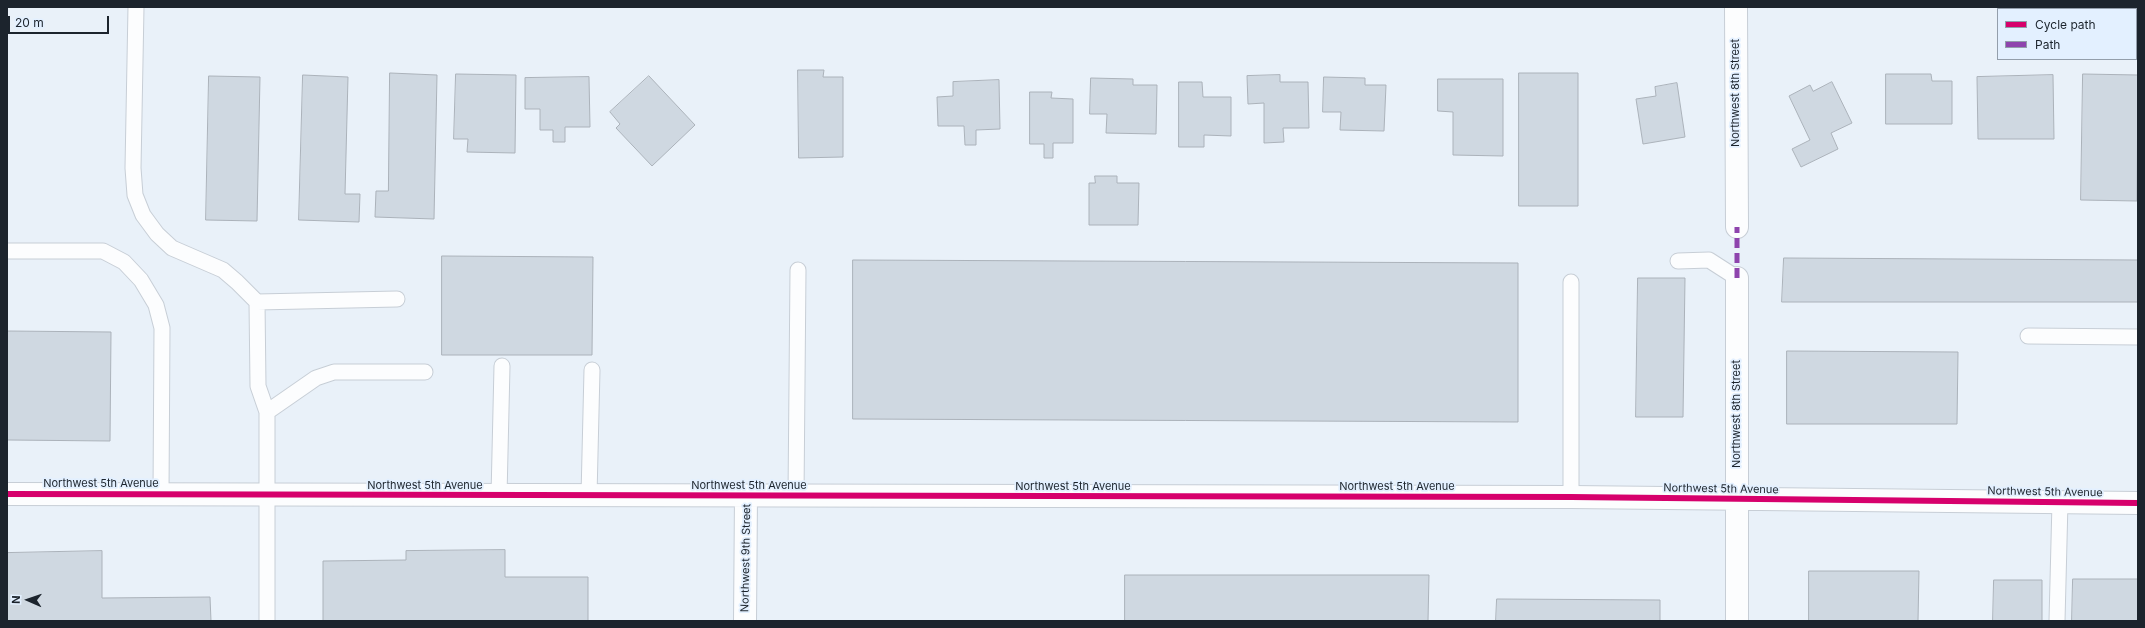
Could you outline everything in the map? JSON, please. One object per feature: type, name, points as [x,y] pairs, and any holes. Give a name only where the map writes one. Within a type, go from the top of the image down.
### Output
[{"type":"street","name":"Northwest 8th Street","points":[[1736,7],[1737,227]]},
{"type":"street","name":"Northwest 8th Street","points":[[1737,278],[1737,621]]},
{"type":"street","name":"Northwest 5th Avenue","points":[[7,494],[1571,498],[2138,503]]},
{"type":"street","name":"Northwest 9th Street","points":[[745,621],[746,496]]},
{"type":"lane","points":[[136,7],[133,168],[135,195],[143,215],[157,234],[172,248],[223,270],[257,302],[258,386],[267,412],[267,621]]},
{"type":"lane","points":[[7,251],[103,252],[124,262],[141,280],[156,305],[162,328],[161,494]]},
{"type":"lane","points":[[1678,261],[1709,260],[1737,278]]},
{"type":"lane","points":[[796,496],[798,270]]},
{"type":"lane","points":[[1571,282],[1571,498]]},
{"type":"lane","points":[[257,302],[397,299]]},
{"type":"lane","points":[[2028,336],[2138,337]]},
{"type":"lane","points":[[499,496],[502,366]]},
{"type":"lane","points":[[589,496],[592,370]]},
{"type":"lane","points":[[267,412],[316,378],[334,372],[425,372]]},
{"type":"lane","points":[[2057,621],[2060,502]]},
{"type":"building","points":[[798,70],[824,70],[823,77],[843,77],[843,157],[799,158]]},
{"type":"building","points":[[390,73],[437,75],[434,219],[375,217],[376,191],[388,191]]},
{"type":"building","points":[[1519,73],[1578,73],[1578,206],[1519,206]]},
{"type":"building","points":[[456,74],[516,75],[515,153],[467,152],[468,139],[454,139]]},
{"type":"building","points":[[1886,74],[1931,74],[1932,81],[1952,81],[1952,124],[1886,124]]},
{"type":"building","points":[[2083,74],[2138,75],[2137,201],[2081,200]]},
{"type":"building","points":[[303,75],[348,77],[345,194],[360,194],[359,222],[299,220]]},
{"type":"building","points":[[1280,75],[1280,82],[1308,82],[1309,128],[1283,128],[1284,142],[1264,143],[1264,103],[1248,104],[1247,76]]},
{"type":"building","points":[[2053,75],[2054,139],[1978,139],[1977,77]]},
{"type":"building","points":[[209,76],[260,77],[257,221],[206,220]]},
{"type":"building","points":[[649,76],[695,125],[652,166],[616,128],[620,124],[610,112]]},
{"type":"building","points":[[589,77],[590,127],[565,127],[565,142],[553,142],[553,130],[540,130],[540,109],[525,109],[525,78]]},
{"type":"building","points":[[1324,77],[1365,78],[1365,85],[1386,85],[1384,131],[1340,130],[1341,112],[1323,112]]},
{"type":"building","points":[[1091,78],[1133,79],[1133,85],[1157,85],[1156,134],[1106,133],[1107,114],[1090,114]]},
{"type":"building","points":[[1438,79],[1503,79],[1503,156],[1453,155],[1453,112],[1438,111]]},
{"type":"building","points":[[999,80],[1000,129],[976,130],[976,145],[965,145],[964,126],[938,126],[937,97],[953,96],[953,82]]},
{"type":"building","points":[[1179,82],[1202,82],[1203,97],[1231,97],[1231,136],[1204,135],[1204,147],[1179,147]]},
{"type":"building","points":[[1832,82],[1852,123],[1831,133],[1838,149],[1801,167],[1792,149],[1810,140],[1789,96],[1810,85],[1813,91]]},
{"type":"building","points":[[1677,83],[1685,137],[1643,144],[1636,99],[1656,96],[1655,87]]},
{"type":"building","points":[[1030,92],[1052,92],[1051,98],[1073,99],[1073,143],[1053,143],[1053,158],[1044,158],[1044,144],[1030,144]]},
{"type":"building","points":[[1095,176],[1117,176],[1117,183],[1139,183],[1138,225],[1089,225],[1089,183],[1095,183]]},
{"type":"building","points":[[442,256],[593,257],[592,355],[442,355]]},
{"type":"building","points":[[1784,258],[2138,260],[2138,302],[1782,302]]},
{"type":"building","points":[[853,260],[1518,263],[1518,422],[853,419]]},
{"type":"building","points":[[1638,278],[1685,278],[1683,417],[1636,417]]},
{"type":"building","points":[[7,331],[111,332],[110,441],[7,440]]},
{"type":"building","points":[[1787,351],[1958,352],[1957,424],[1787,424]]},
{"type":"building","points":[[505,550],[505,577],[588,577],[588,621],[323,621],[323,561],[406,560],[406,551]]},
{"type":"building","points":[[102,551],[102,598],[210,597],[211,621],[7,621],[7,553]]},
{"type":"building","points":[[1809,571],[1919,571],[1918,621],[1809,621]]},
{"type":"building","points":[[1125,575],[1429,575],[1428,621],[1125,621]]},
{"type":"building","points":[[2073,579],[2138,579],[2138,621],[2072,621]]},
{"type":"building","points":[[1994,580],[2042,580],[2042,621],[1993,621]]},
{"type":"building","points":[[1497,599],[1660,600],[1660,621],[1496,621]]},
{"type":"marked path","points":[[1737,227],[1737,278]]},
{"type":"cycle path","points":[[7,494],[1571,497],[2138,503]]}]
